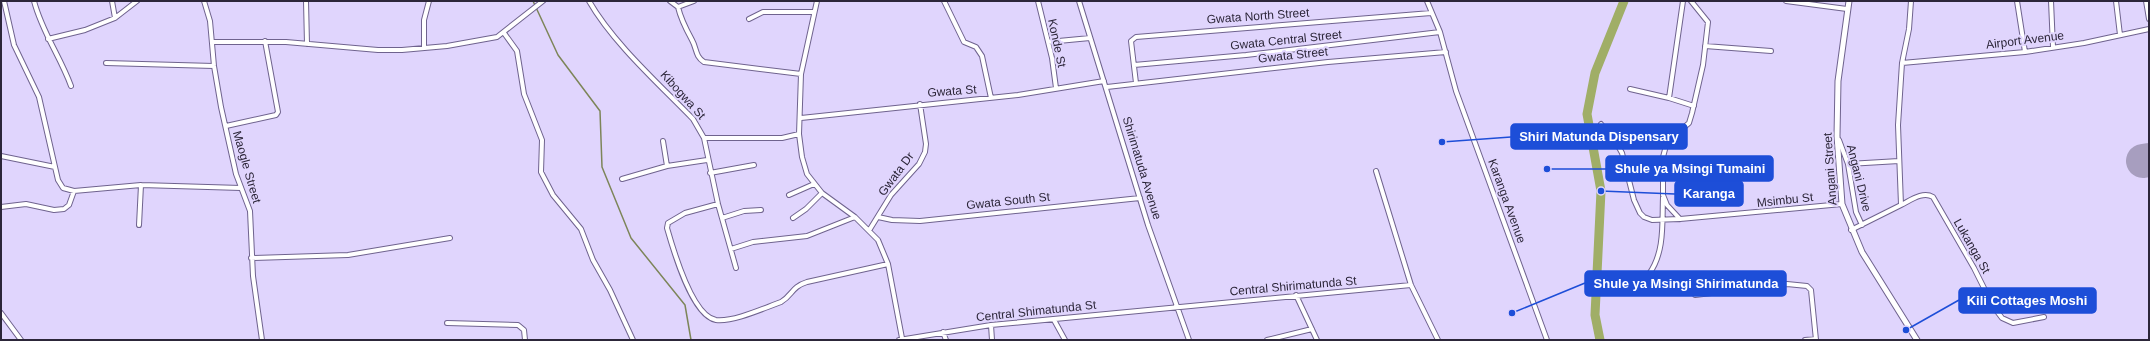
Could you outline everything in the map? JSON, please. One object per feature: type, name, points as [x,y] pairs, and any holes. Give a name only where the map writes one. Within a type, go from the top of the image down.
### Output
[{"type":"street","points":[[4,1],[14,45],[39,97],[58,180],[63,188],[74,191],[141,185],[241,188]]},
{"type":"street","points":[[34,1],[40,23],[64,68],[71,86]]},
{"type":"street","points":[[112,1],[115,18]]},
{"type":"street","points":[[48,39],[85,30],[115,18],[137,1]]},
{"type":"street","name":"Maogle Street","points":[[204,1],[210,21],[214,66],[226,126],[241,188],[250,211],[251,258],[262,340]]},
{"type":"street","points":[[306,1],[307,44]]},
{"type":"street","points":[[424,48],[424,20],[429,1]]},
{"type":"street","points":[[213,42],[265,41],[378,50],[424,48],[488,40],[504,33],[542,1]]},
{"type":"street","name":"Kibogwa St","points":[[589,1],[595,12],[628,53],[693,119],[704,138],[710,173],[736,268]]},
{"type":"street","points":[[670,1],[678,8],[683,26],[692,40],[696,54],[704,62],[801,74]]},
{"type":"street","points":[[678,8],[694,1]]},
{"type":"street","points":[[817,1],[801,74],[801,118],[799,134],[802,157],[807,174],[822,193],[870,229],[878,240],[888,264],[900,339]]},
{"type":"street","points":[[944,1],[964,42],[976,47],[982,56],[991,98]]},
{"type":"street","name":"Konde St","points":[[1038,1],[1048,42],[1056,88]]},
{"type":"street","name":"Shirimatuda Avenue","points":[[1079,1],[1107,87],[1140,198],[1176,307],[1189,340]]},
{"type":"street","name":"Karanga Avenue","points":[[1427,1],[1440,32],[1456,91],[1548,340]]},
{"type":"street","points":[[1669,98],[1683,1]]},
{"type":"street","points":[[1632,288],[1648,274],[1659,254],[1662,242],[1664,196],[1663,157],[1667,142],[1689,123],[1694,106],[1708,22],[1691,1]]},
{"type":"street","points":[[1786,1],[1847,9]]},
{"type":"street","name":"Angani Street","points":[[1849,1],[1838,82],[1837,136],[1842,204],[1851,230],[1862,252],[1917,340]]},
{"type":"street","points":[[1851,230],[1901,205],[1898,125],[1902,63],[1911,1]]},
{"type":"street","points":[[2017,1],[2025,52]]},
{"type":"street","points":[[2051,1],[2053,47]]},
{"type":"street","points":[[2116,1],[2120,35]]},
{"type":"street","points":[[2146,1],[2149,20]]},
{"type":"street","points":[[749,19],[763,12],[814,12]]},
{"type":"street","name":"Gwata North Street","points":[[1136,83],[1131,41],[1136,37],[1431,13]]},
{"type":"street","name":"Airport Avenue","points":[[1902,63],[2025,52],[2149,29]]},
{"type":"street","name":"Gwata Central Street","points":[[1134,65],[1246,55],[1440,32]]},
{"type":"street","points":[[504,33],[517,51],[524,94],[542,140],[541,172],[553,195],[581,229],[593,260],[610,290],[633,340]]},
{"type":"street","points":[[1048,42],[1090,38]]},
{"type":"street","points":[[226,126],[276,115],[278,112],[265,41]]},
{"type":"street","points":[[1705,46],[1771,51]]},
{"type":"street","name":"Gwata Street","points":[[1107,87],[1328,62],[1446,52]]},
{"type":"street","points":[[106,63],[214,66]]},
{"type":"street","name":"Gwata St","points":[[801,118],[920,104],[991,98],[1104,81]]},
{"type":"street","points":[[1630,90],[1669,98],[1694,106]]},
{"type":"street","name":"Gwata Dr","points":[[870,229],[900,183],[919,164],[925,152],[926,144],[920,104]]},
{"type":"street","name":"Msimbu St","points":[[1601,124],[1617,144],[1622,153],[1634,200],[1640,213],[1652,220],[1680,219],[1842,204]]},
{"type":"street","points":[[704,138],[782,138],[799,134]]},
{"type":"street","name":"Angani Drive","points":[[1837,136],[1848,164],[1856,212],[1862,224]]},
{"type":"street","points":[[1617,144],[1635,137],[1667,142]]},
{"type":"street","points":[[663,141],[667,166]]},
{"type":"street","points":[[1,156],[55,167]]},
{"type":"street","points":[[622,179],[667,166],[707,160]]},
{"type":"street","points":[[1848,164],[1899,161]]},
{"type":"street","points":[[710,173],[754,165]]},
{"type":"street","points":[[1376,171],[1411,285],[1438,340]]},
{"type":"street","points":[[789,195],[814,184]]},
{"type":"street","points":[[139,225],[141,185]]},
{"type":"street","points":[[1,207],[26,204],[54,210],[64,209],[68,205],[74,191]]},
{"type":"street","points":[[793,218],[806,209],[822,193]]},
{"type":"street","name":"Lukanga St","points":[[1901,205],[1921,195],[1926,194],[1933,197],[1974,268],[1993,306],[2007,322],[2013,323],[2044,317]]},
{"type":"street","points":[[1664,196],[1673,214],[1680,219]]},
{"type":"street","name":"Gwata South St","points":[[878,217],[892,220],[920,221],[1140,198]]},
{"type":"street","points":[[718,204],[675,217],[668,223],[667,228],[681,273],[701,308],[711,318],[718,320],[734,318],[787,299],[797,285],[888,264]]},
{"type":"street","points":[[722,218],[744,211],[760,210]]},
{"type":"street","points":[[731,249],[753,242],[806,236],[855,217]]},
{"type":"street","points":[[251,258],[348,255],[450,238]]},
{"type":"street","points":[[1695,295],[1787,284],[1807,286],[1810,290],[1816,340],[1805,340]]},
{"type":"street","name":"Central Shirimatunda St","points":[[1176,307],[1411,285]]},
{"type":"street","points":[[1296,295],[1317,340]]},
{"type":"street","name":"Central Shimatunda St","points":[[900,339],[991,325],[1176,307]]},
{"type":"street","points":[[1,313],[20,340]]},
{"type":"street","points":[[1054,320],[1064,340]]},
{"type":"street","points":[[447,323],[518,326],[524,330],[525,340]]},
{"type":"street","points":[[991,325],[992,340]]},
{"type":"street","points":[[1266,340],[1312,329]]},
{"type":"street","points":[[943,332],[946,340]]},
{"type":"waterway","points":[[533,1],[558,55],[600,111],[602,167],[631,238],[685,305],[691,340]]},
{"type":"waterway","points":[[1600,340],[1595,315],[1601,191],[1587,114],[1595,73],[1624,1]]},
{"type":"runway","points":[[2143,161],[2149,160]]},
{"type":"place","name":"Shiri Matunda Dispensary","points":[[1442,142]]},
{"type":"place","name":"Shule ya Msingi Tumaini","points":[[1547,169]]},
{"type":"place","name":"Karanga","points":[[1601,191]]},
{"type":"place","name":"Shule ya Msingi Shirimatunda","points":[[1512,313]]},
{"type":"place","name":"Kili Cottages Moshi","points":[[1906,330]]}]
